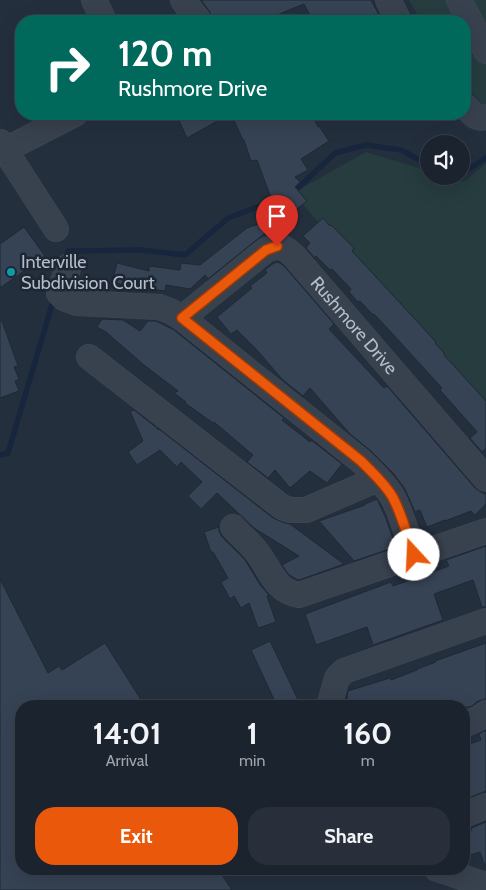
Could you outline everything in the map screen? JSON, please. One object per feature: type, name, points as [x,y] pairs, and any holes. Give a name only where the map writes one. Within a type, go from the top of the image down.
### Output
[{"type":"street","points":[[94,0],[101,15]]},
{"type":"street","points":[[184,0],[195,15]]},
{"type":"street","points":[[388,0],[396,15]]},
{"type":"street","points":[[459,0],[467,15]]},
{"type":"street","points":[[471,22],[484,46]]},
{"type":"street","points":[[471,112],[479,118],[486,116]]},
{"type":"street","points":[[56,229],[2,146],[61,120]]},
{"type":"street","name":"Rushmore Drive","points":[[182,318],[266,250],[277,246],[285,248],[294,256],[486,479]]},
{"type":"street","points":[[69,266],[59,293],[64,298],[76,303],[159,307],[170,311],[182,318],[361,461],[391,495],[414,555]]},
{"type":"street","points":[[89,357],[282,507],[290,510],[306,510],[378,478]]},
{"type":"street","points":[[233,527],[256,551],[278,584],[289,593],[299,595],[486,531]]},
{"type":"street","points":[[331,700],[337,678],[344,671],[486,621]]},
{"type":"street","points":[[470,722],[486,713]]},
{"type":"street","points":[[470,813],[486,806]]},
{"type":"street","points":[[455,875],[486,885]]},
{"type":"green space","points":[[409,0],[486,0],[486,110],[471,91],[471,15],[418,15]]},
{"type":"green space","points":[[366,152],[420,168],[420,185],[470,185],[470,177],[486,163],[486,413],[293,193]]},
{"type":"building","points":[[201,0],[371,0],[379,15],[310,15],[304,4],[277,15],[211,15]]},
{"type":"building","points":[[179,120],[219,120],[187,138]]},
{"type":"building","points":[[234,120],[315,120],[329,141],[301,159],[308,170],[295,177],[300,182],[295,187],[307,201],[288,216],[271,198],[257,160],[251,161]]},
{"type":"building","points":[[284,215],[285,217],[208,279],[205,275],[190,289],[166,285],[165,291],[112,282],[117,263],[149,271],[149,266],[180,270],[181,263],[200,265],[247,228]]},
{"type":"building","points":[[323,218],[354,248],[352,251],[436,342],[444,355],[486,401],[486,448],[482,452],[470,438],[477,432],[440,390],[442,388],[374,314],[360,301],[358,302],[349,292],[351,289],[332,269],[330,270],[316,256],[315,258],[306,248],[310,243],[303,236]]},
{"type":"building","name":"Interville Subdivision Court","points":[[24,227],[45,256],[34,264],[22,261],[31,266],[0,288],[0,244]]},
{"type":"building","points":[[278,262],[284,266],[334,324],[329,329],[384,388],[387,386],[475,488],[486,494],[486,504],[475,515],[471,511],[427,527],[420,510],[415,512],[405,489],[393,473],[371,451],[350,434],[310,388],[303,396],[282,379],[237,330],[231,334],[217,317],[252,288],[250,286],[267,273],[265,270]]},
{"type":"building","points":[[102,319],[123,320],[140,331],[148,321],[156,321],[174,330],[284,418],[282,420],[342,464],[327,483],[310,471],[290,488],[275,470],[268,478],[247,462],[253,455],[214,422],[185,403],[174,393],[178,391],[106,332],[97,327]]},
{"type":"building","points":[[0,321],[2,321],[18,366],[14,367],[19,379],[15,381],[19,391],[0,398]]},
{"type":"building","points":[[134,410],[273,518],[290,524],[344,564],[299,580],[296,579],[288,574],[282,565],[299,556],[254,528],[217,493],[201,509],[188,496],[202,482],[181,462],[177,467],[160,450],[137,465],[128,452],[143,441],[130,411]]},
{"type":"building","points":[[377,499],[396,547],[354,561],[319,521]]},
{"type":"building","points":[[219,527],[222,537],[245,560],[261,586],[269,595],[267,596],[276,622],[258,628],[249,603],[241,608],[234,596],[230,599],[221,582],[228,578],[213,552],[211,552],[204,532]]},
{"type":"building","points":[[486,546],[486,607],[482,607],[473,580],[434,594],[443,620],[373,645],[367,627],[316,645],[305,614],[391,582],[393,586],[449,566],[446,560]]},
{"type":"building","points":[[0,579],[48,673],[59,666],[62,670],[105,643],[141,700],[15,700],[15,875],[222,875],[232,890],[0,890]]},
{"type":"building","points":[[270,641],[298,700],[274,700],[251,650]]},
{"type":"building","points":[[486,643],[486,699],[478,701],[470,707],[470,700],[348,700],[348,691],[390,678],[391,680],[435,661]]},
{"type":"building","points":[[486,730],[486,791],[470,798],[470,744],[481,740],[479,734]]},
{"type":"building","points":[[486,822],[486,864],[484,864],[480,852],[470,855],[471,828]]},
{"type":"waterway","points":[[291,193],[335,153],[366,145],[401,150],[420,160]]},
{"type":"waterway","points":[[470,168],[486,158]]},
{"type":"waterway","points":[[65,261],[68,251],[142,250],[185,255],[228,218],[279,199]]},
{"type":"waterway","points":[[0,455],[8,453],[54,298]]},
{"type":"place","name":"Interville Subdivision Court","points":[[11,272]]},
{"type":"route","points":[[277,246],[266,250],[182,318],[361,461],[378,478],[391,495],[399,512],[414,555]]}]
